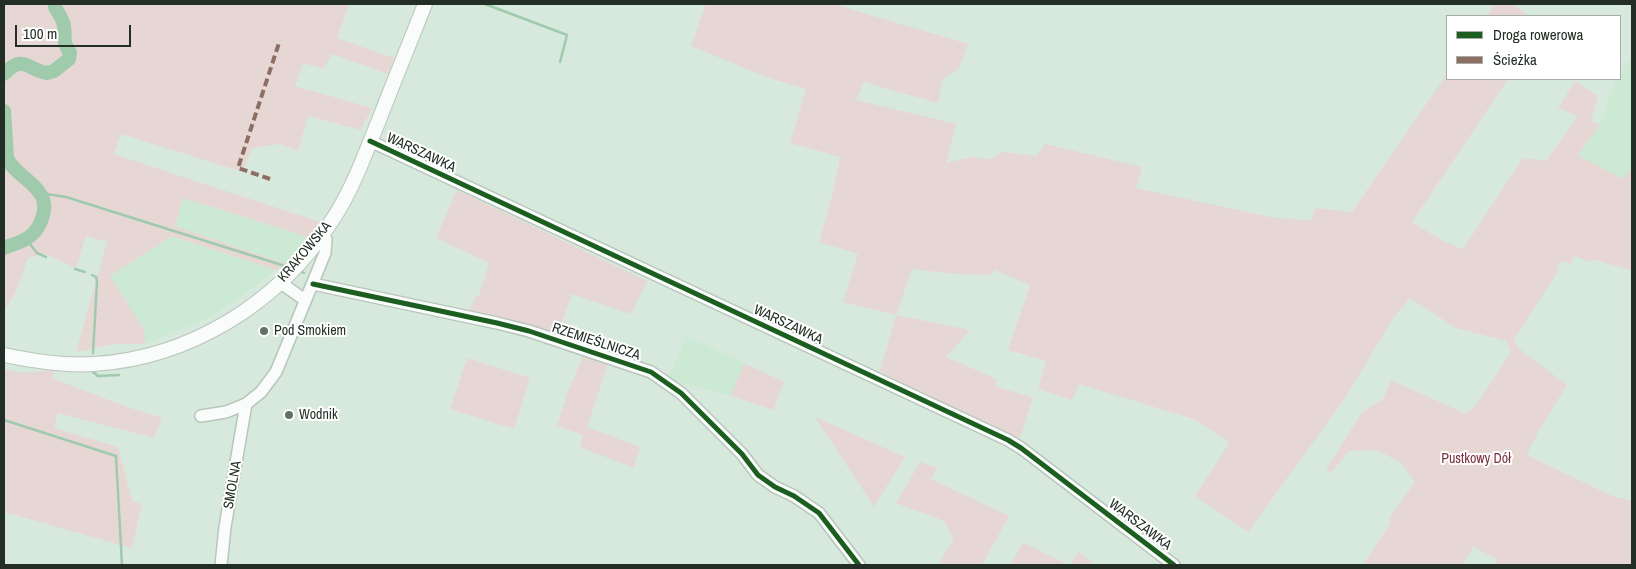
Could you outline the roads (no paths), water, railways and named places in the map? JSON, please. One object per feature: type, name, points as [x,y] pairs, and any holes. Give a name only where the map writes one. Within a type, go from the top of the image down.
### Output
[{"type":"main road","name":"KRAKOWSKA","points":[[4,355],[49,363],[74,364],[114,362],[156,353],[191,341],[220,327],[250,308],[281,283],[322,236],[346,195],[370,141],[425,4]]},
{"type":"street","name":"WARSZAWKA","points":[[370,141],[1008,440],[1174,565]]},
{"type":"street","points":[[201,416],[226,412],[246,404],[261,392],[276,372],[325,253],[326,239],[322,236]]},
{"type":"street","points":[[281,283],[305,300]]},
{"type":"street","name":"RZEMIEŚLNICZA","points":[[313,284],[529,331],[651,372],[681,393],[742,454],[758,475],[775,488],[794,496],[818,513],[859,565]]},
{"type":"street","name":"SMOLNA","points":[[221,565],[225,528],[246,404]]},
{"type":"waterway","points":[[4,74],[16,65],[21,64],[26,64],[47,73],[54,71],[69,59],[70,53],[65,42],[62,18],[55,4]]},
{"type":"waterway","points":[[485,4],[567,35],[560,62]]},
{"type":"waterway","points":[[4,111],[7,158],[14,168],[39,192],[44,205],[42,218],[36,230],[26,239],[4,248]]},
{"type":"waterway","points":[[40,193],[66,197],[285,266]]},
{"type":"waterway","points":[[26,239],[37,253],[46,257]]},
{"type":"waterway","points":[[75,269],[85,272]]},
{"type":"waterway","points":[[92,275],[96,277],[97,282],[93,353]]},
{"type":"waterway","points":[[93,372],[98,376],[119,375]]},
{"type":"waterway","points":[[4,420],[116,456],[122,565]]},
{"type":"place","name":"Pod Smokiem","points":[[264,331]]},
{"type":"place","name":"Wodnik","points":[[289,415]]},
{"type":"park label","name":"Pustkowy Dół","points":[[1476,459]]}]
